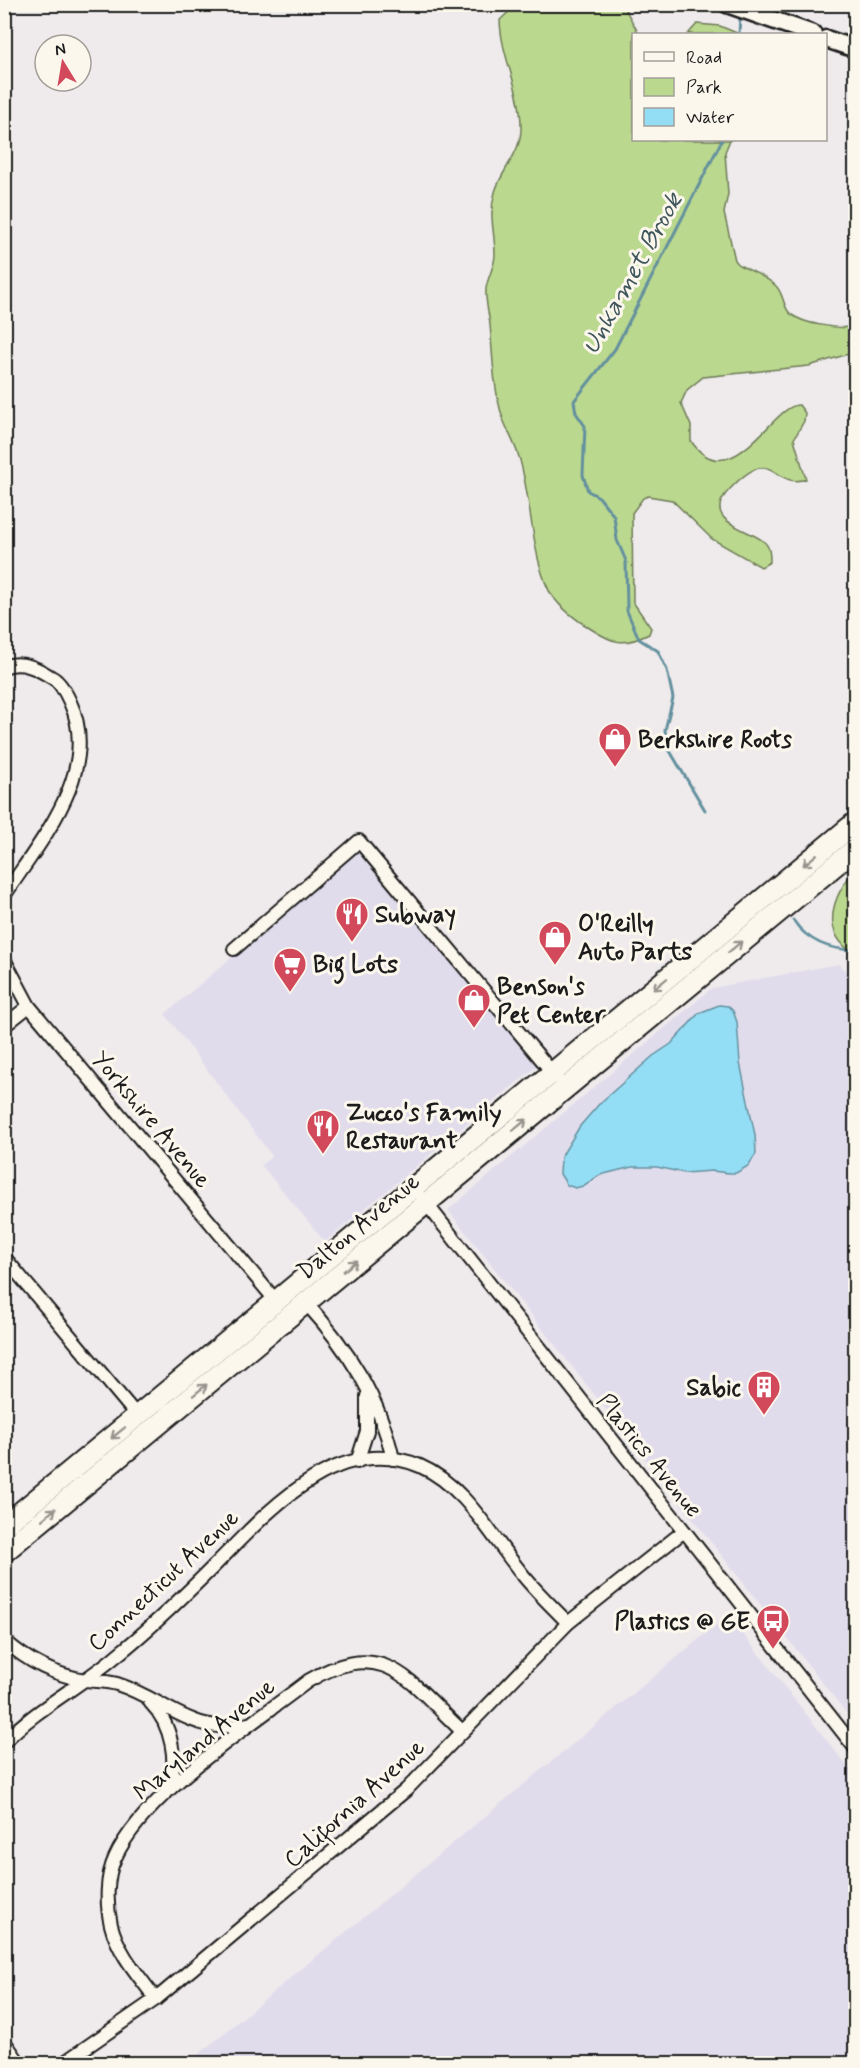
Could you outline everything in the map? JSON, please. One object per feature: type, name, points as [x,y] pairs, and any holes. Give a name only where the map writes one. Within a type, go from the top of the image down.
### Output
[{"type":"main road","points":[[728,5],[810,33]]},
{"type":"main road","points":[[827,40],[855,49]]},
{"type":"main road","name":"Dalton Avenue","points":[[4,1526],[855,822]]},
{"type":"main road","name":"Dalton Avenue","points":[[4,1552],[855,848]]},
{"type":"street","points":[[4,667],[13,663],[36,668],[56,679],[75,714],[77,754],[69,795],[4,896]]},
{"type":"street","points":[[234,949],[359,842],[566,1088]]},
{"type":"street","name":"Yorkshire Avenue","points":[[4,959],[29,1006],[276,1301]]},
{"type":"street","points":[[4,1026],[29,1006]]},
{"type":"street","name":"Plastics Avenue","points":[[413,1186],[855,1749]]},
{"type":"street","points":[[4,1257],[138,1417]]},
{"type":"street","points":[[306,1303],[331,1331],[366,1383],[389,1441],[393,1459],[422,1467],[451,1486],[480,1518],[520,1572],[568,1623]]},
{"type":"street","points":[[357,1462],[363,1448],[368,1421],[366,1383]]},
{"type":"street","name":"Connecticut Avenue","points":[[4,1742],[116,1657],[166,1612],[269,1510],[303,1484],[324,1473],[357,1462],[393,1459]]},
{"type":"street","name":"California Avenue","points":[[62,2064],[156,1999],[406,1790],[568,1623],[684,1531]]},
{"type":"street","points":[[4,1640],[43,1667],[85,1680],[116,1684],[199,1724],[221,1728],[252,1724]]},
{"type":"street","name":"Maryland Avenue","points":[[156,1999],[129,1963],[117,1941],[111,1925],[108,1901],[109,1878],[115,1858],[129,1833],[162,1797],[308,1680],[331,1667],[368,1662],[386,1665],[410,1679],[462,1731]]},
{"type":"street","points":[[146,1698],[159,1714],[171,1744],[171,1779],[162,1797]]},
{"type":"street","points":[[4,2041],[20,2064]]},
{"type":"shaded area","points":[[357,851],[537,1066],[325,1242],[261,1165],[272,1156],[165,1014]]},
{"type":"shaded area","points":[[838,964],[855,978],[855,1724],[448,1210],[712,988]]},
{"type":"shaded area","points":[[728,1615],[855,1776],[855,2063],[188,2063]]},
{"type":"green space","points":[[516,5],[623,5],[638,33],[632,33],[632,141],[730,141],[725,152],[728,194],[724,213],[735,260],[739,265],[764,277],[776,286],[786,308],[793,316],[820,325],[855,326],[855,352],[809,366],[703,377],[687,390],[681,403],[691,426],[691,441],[706,456],[721,460],[736,455],[789,408],[799,405],[805,413],[804,421],[794,439],[806,479],[795,481],[772,470],[756,469],[745,475],[722,500],[720,509],[729,522],[756,536],[767,545],[770,562],[761,567],[712,539],[672,500],[648,496],[643,498],[632,513],[633,602],[651,628],[649,634],[632,641],[618,642],[599,634],[570,614],[553,597],[546,584],[536,549],[519,457],[503,419],[497,396],[486,298],[486,289],[495,255],[493,201],[498,183],[518,144],[521,126],[518,99],[501,34],[500,20]]},
{"type":"green space","points":[[697,24],[720,26],[737,33],[689,33]]},
{"type":"green space","points":[[855,870],[855,954],[837,936],[833,925],[833,914],[840,891]]},
{"type":"water","points":[[719,1005],[728,1006],[733,1011],[737,1022],[740,1063],[755,1135],[756,1154],[748,1166],[736,1173],[712,1171],[684,1173],[657,1167],[632,1167],[600,1175],[583,1186],[575,1188],[567,1185],[560,1174],[561,1157],[580,1126],[600,1103],[653,1056],[671,1044],[699,1013]]},
{"type":"waterway","name":"Unkamet Brook","points":[[739,33],[740,15]]},
{"type":"waterway","name":"Unkamet Brook","points":[[705,810],[667,746],[665,730],[673,698],[667,670],[658,651],[639,639],[627,611],[626,561],[617,540],[614,516],[599,497],[588,491],[583,475],[585,426],[576,413],[574,401],[615,349],[721,141]]},
{"type":"waterway","name":"Unkamet Brook","points":[[793,920],[805,934],[820,943],[856,950]]},
{"type":"place","name":"Berkshire Roots","points":[[615,768]]},
{"type":"place","name":"Subway","points":[[352,943]]},
{"type":"place","name":"O'Reilly Auto Parts","points":[[555,966]]},
{"type":"place","name":"Big Lots","points":[[290,993]]},
{"type":"place","name":"Benson's Pet Center","points":[[474,1029]]},
{"type":"place","name":"Zucco's Family Restaurant","points":[[323,1155]]},
{"type":"place","name":"Sabic","points":[[764,1416]]},
{"type":"place","name":"Plastics @ GE","points":[[773,1650]]}]
